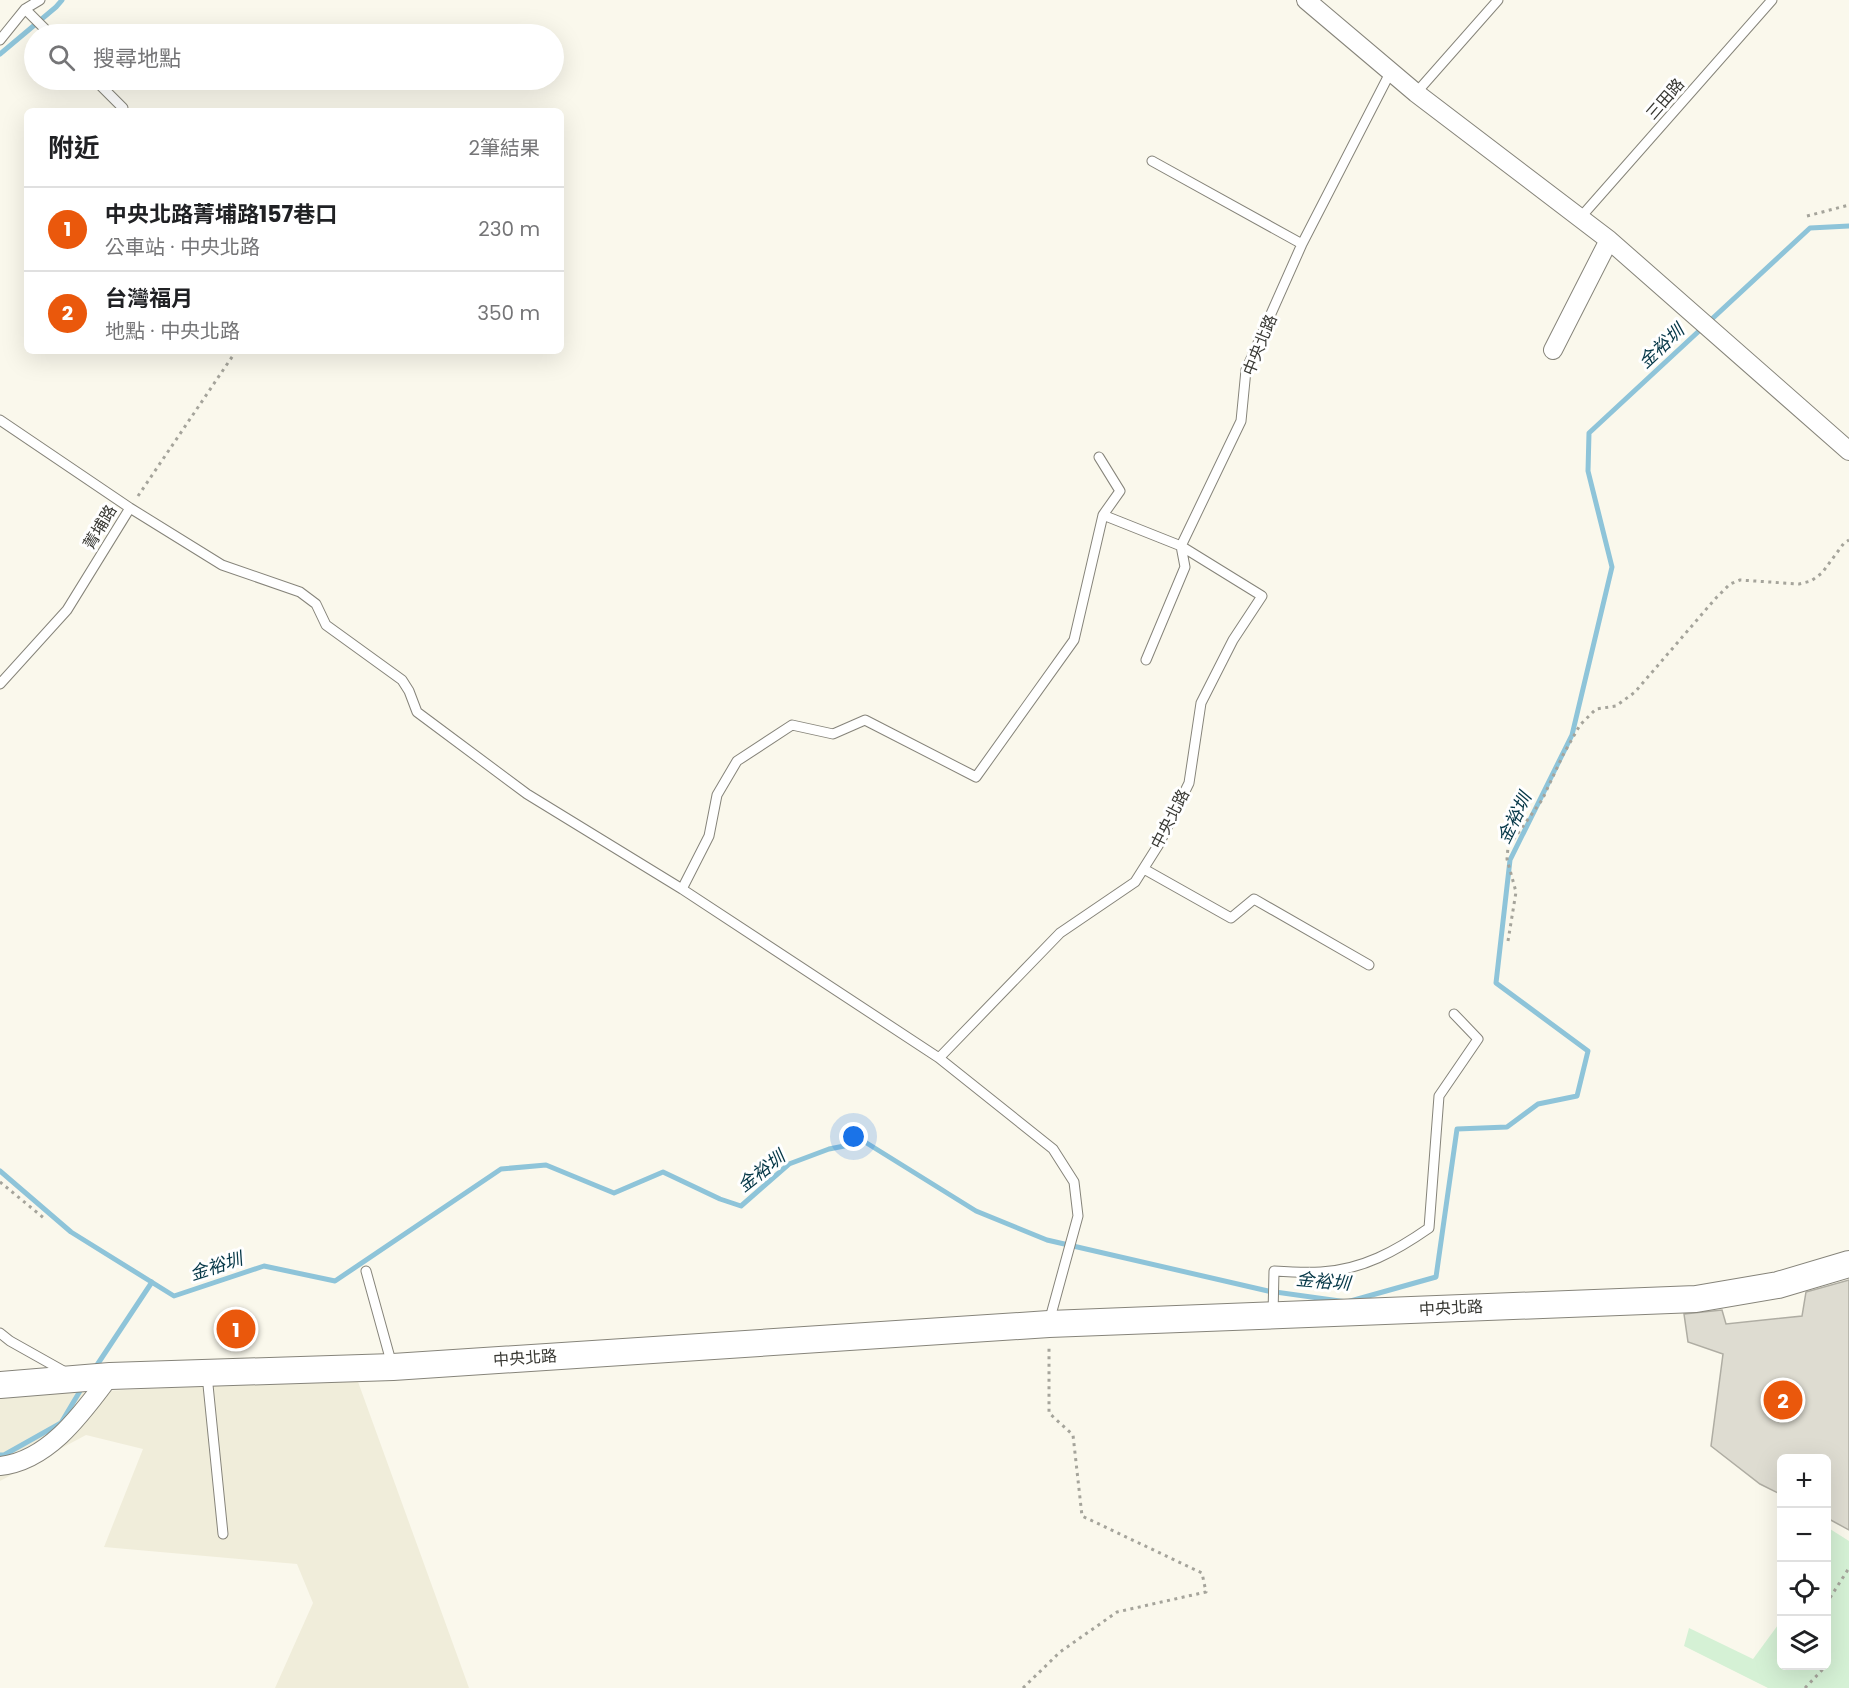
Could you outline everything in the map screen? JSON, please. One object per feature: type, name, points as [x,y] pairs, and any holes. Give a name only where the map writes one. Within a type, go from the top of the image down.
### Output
[{"type":"street","points":[[1306,0],[1416,93],[1609,240],[1849,450]]},
{"type":"street","points":[[1553,350],[1609,240]]},
{"type":"street","name":"中央北路","points":[[0,1385],[110,1376],[393,1367],[1049,1324],[1696,1299],[1778,1285],[1849,1264]]},
{"type":"street","points":[[0,1466],[9,1465],[47,1447],[79,1417],[110,1376]]},
{"type":"lane","points":[[0,40],[25,9],[40,0]]},
{"type":"lane","points":[[1416,93],[1498,0]]},
{"type":"lane","name":"三田路","points":[[1580,218],[1772,0]]},
{"type":"lane","points":[[25,9],[40,24]]},
{"type":"lane","name":"中央北路","points":[[939,1058],[1060,933],[1136,882],[1159,844],[1189,783],[1201,703],[1233,640],[1262,596],[1181,546],[1241,421],[1246,370],[1302,244],[1391,70]]},
{"type":"lane","points":[[105,90],[123,108]]},
{"type":"lane","points":[[1152,161],[1302,244]]},
{"type":"lane","name":"菁埔路","points":[[0,420],[130,508],[67,610],[0,684]]},
{"type":"lane","points":[[682,890],[709,836],[717,795],[737,761],[792,725],[833,734],[865,720],[976,777],[1074,640],[1103,515],[1120,491],[1099,457]]},
{"type":"lane","points":[[130,508],[222,564],[300,592],[316,604],[326,625],[402,680],[417,712],[527,794],[682,890],[939,1058],[1053,1149],[1074,1182],[1078,1216],[1049,1324]]},
{"type":"lane","points":[[1103,515],[1181,546],[1185,567],[1146,660]]},
{"type":"lane","points":[[1144,868],[1231,918],[1254,899],[1369,965]]},
{"type":"lane","points":[[1273,1317],[1274,1271],[1323,1272],[1364,1264],[1399,1249],[1429,1228],[1438,1096],[1478,1039],[1454,1014]]},
{"type":"lane","points":[[366,1271],[393,1367]]},
{"type":"lane","points":[[0,1333],[77,1379]]},
{"type":"lane","points":[[206,1373],[223,1534]]},
{"type":"path","points":[[1807,216],[1849,205]]},
{"type":"path","points":[[130,508],[234,354]]},
{"type":"path","points":[[1508,940],[1516,892],[1507,860],[1508,847],[1542,800],[1580,725],[1596,709],[1616,706],[1635,692],[1730,584],[1740,580],[1799,584],[1811,581],[1822,573],[1844,543],[1849,540]]},
{"type":"path","points":[[0,1182],[45,1219]]},
{"type":"path","points":[[1023,1688],[1060,1652],[1117,1612],[1206,1592],[1202,1573],[1082,1516],[1073,1435],[1049,1413],[1049,1324]]},
{"type":"path","points":[[1831,1597],[1849,1568]]},
{"type":"path","points":[[1805,1688],[1822,1670]]},
{"type":"shaded area","points":[[357,1379],[469,1688],[275,1688],[313,1603],[297,1564],[104,1547],[143,1449],[86,1435],[0,1481],[0,1396]]},
{"type":"green space","points":[[1831,1530],[1849,1541],[1849,1688],[1768,1688],[1684,1646],[1689,1628],[1753,1659],[1777,1626],[1777,1670],[1831,1670]]},
{"type":"building","points":[[1849,1280],[1849,1530],[1831,1520],[1831,1454],[1777,1454],[1777,1492],[1760,1484],[1711,1446],[1723,1354],[1688,1342],[1684,1314],[1722,1310],[1726,1324],[1802,1316],[1806,1292]]},
{"type":"waterway","points":[[36,24],[62,0]]},
{"type":"waterway","points":[[0,54],[24,34]]},
{"type":"waterway","name":"金裕圳","points":[[0,1171],[71,1232],[174,1296],[264,1266],[335,1281],[501,1169],[546,1165],[614,1193],[663,1172],[720,1199],[741,1206],[789,1164],[829,1149],[865,1142],[976,1211],[1047,1240],[1268,1291],[1347,1302],[1436,1277],[1457,1129],[1507,1127],[1538,1104],[1577,1096],[1588,1051],[1496,983],[1510,860],[1572,735],[1612,567],[1588,471],[1589,433],[1810,228],[1849,226]]},
{"type":"waterway","points":[[95,1368],[152,1282]]},
{"type":"waterway","points":[[0,1455],[4,1455],[61,1423],[83,1386]]},
{"type":"place","name":"中央北路菁埔路157巷口","points":[[236,1329]]},
{"type":"place","name":"台灣福月","points":[[1783,1400]]}]
